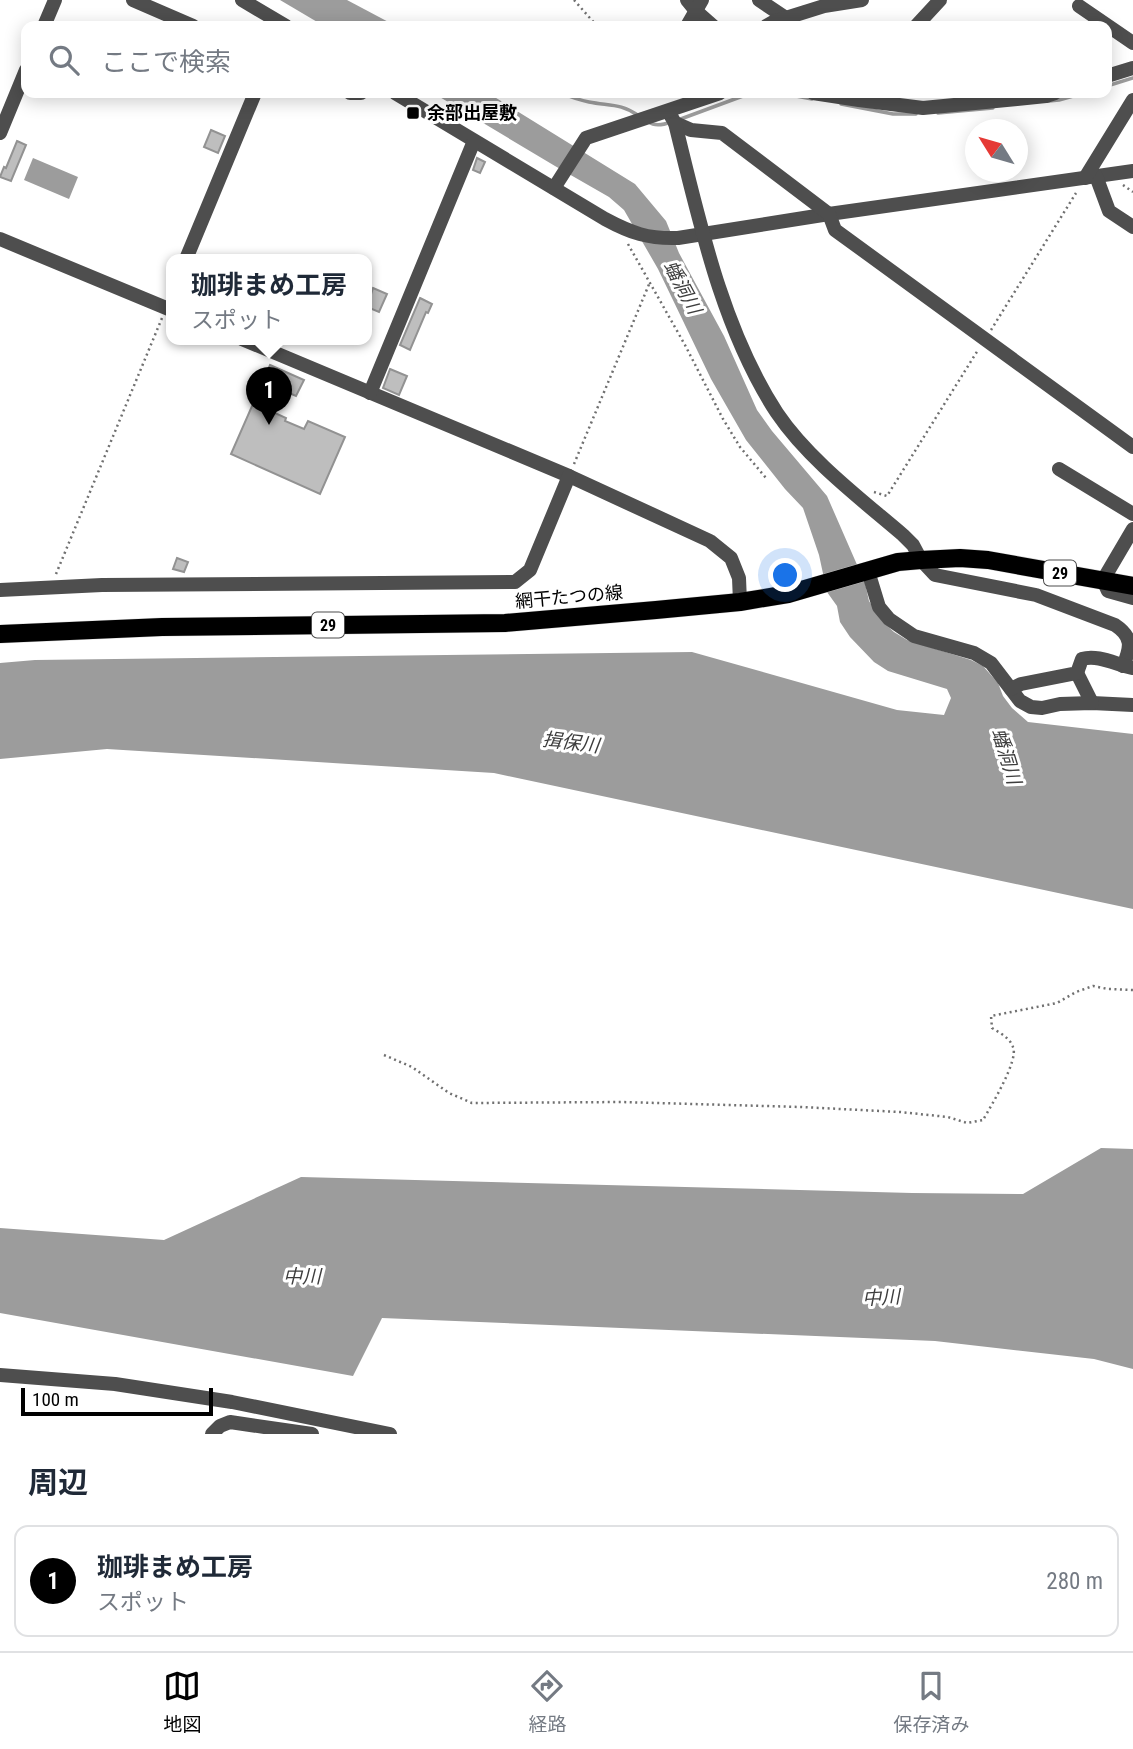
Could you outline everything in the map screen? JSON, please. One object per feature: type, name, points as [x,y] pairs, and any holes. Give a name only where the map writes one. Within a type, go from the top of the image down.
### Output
[{"type":"main road","name":"網干たつの線","points":[[0,634],[162,627],[505,623],[740,602],[788,594],[898,562],[960,558],[988,560],[1133,586]]},
{"type":"street","points":[[46,21],[55,0]]},
{"type":"street","points":[[133,0],[181,21]]},
{"type":"street","points":[[242,0],[278,21]]},
{"type":"street","points":[[759,0],[788,21]]},
{"type":"street","points":[[791,21],[821,3],[862,0]]},
{"type":"street","points":[[924,21],[940,0]]},
{"type":"street","points":[[689,21],[696,4]]},
{"type":"street","points":[[696,4],[709,21]]},
{"type":"street","points":[[1079,6],[1101,21]]},
{"type":"street","points":[[1112,29],[1133,43]]},
{"type":"street","points":[[1112,74],[1133,68]]},
{"type":"street","points":[[0,133],[21,82]]},
{"type":"street","points":[[188,254],[253,98]]},
{"type":"street","points":[[403,98],[618,226],[643,236],[678,238],[1133,171]]},
{"type":"street","points":[[671,98],[702,234],[724,304],[748,359],[778,414],[826,468],[913,545],[921,560],[935,575],[1035,595],[1115,625],[1124,631],[1128,635],[1128,667],[1096,658],[1082,659],[1077,673],[1092,703]]},
{"type":"street","points":[[554,188],[586,138],[674,113],[708,98]]},
{"type":"street","points":[[873,98],[923,108],[999,98]]},
{"type":"street","points":[[1091,177],[1133,100]]},
{"type":"street","points":[[674,113],[691,130],[722,133],[828,214],[835,230],[1133,447]]},
{"type":"street","points":[[370,393],[474,141]]},
{"type":"street","points":[[1091,177],[1109,212],[1133,228]]},
{"type":"street","points":[[0,239],[166,304]]},
{"type":"street","points":[[256,345],[569,476],[710,541],[731,558],[739,578],[740,602]]},
{"type":"street","points":[[1059,469],[1133,514]]},
{"type":"street","points":[[0,590],[102,584],[515,582],[530,570],[569,476]]},
{"type":"street","points":[[1133,529],[1103,580],[1108,591],[1133,598]]},
{"type":"street","points":[[868,571],[879,607],[889,619],[914,636],[974,653],[991,663],[1020,702],[1042,708],[1092,703],[1133,705]]},
{"type":"street","points":[[1011,689],[1021,684],[1077,673]]},
{"type":"street","points":[[0,1375],[115,1384],[232,1402],[390,1434]]},
{"type":"street","points":[[212,1434],[220,1426],[230,1422],[312,1434]]},
{"type":"path","points":[[573,0],[592,21]]},
{"type":"path","points":[[870,491],[887,496],[960,376],[1091,177]]},
{"type":"path","points":[[618,226],[723,419],[740,447],[766,478]]},
{"type":"path","points":[[569,476],[650,282]]},
{"type":"path","points":[[51,587],[166,312]]},
{"type":"path","points":[[384,1055],[412,1067],[449,1093],[472,1103],[621,1102],[801,1107],[900,1111],[948,1117],[967,1123],[984,1120],[1014,1060],[1014,1048],[1007,1038],[992,1028],[991,1016],[1057,1003],[1093,986],[1133,990]]},
{"type":"water","points":[[280,0],[347,0],[387,21],[316,21]]},
{"type":"water","points":[[441,98],[496,98],[635,184],[666,221],[679,253],[724,336],[757,410],[827,496],[865,583],[869,601],[883,622],[907,640],[983,666],[998,683],[1012,708],[1028,722],[1133,734],[1133,909],[494,773],[107,749],[0,759],[0,663],[35,660],[692,652],[897,710],[944,715],[951,698],[947,689],[888,671],[874,662],[850,637],[840,622],[837,606],[827,592],[819,555],[803,508],[746,440],[711,379],[658,269],[624,210],[609,197]]},
{"type":"water","points":[[33,158],[78,177],[69,199],[24,180]]},
{"type":"water","name":"中川","points":[[1101,1148],[1133,1149],[1133,1369],[1094,1359],[935,1341],[382,1318],[353,1376],[0,1313],[0,1228],[164,1240],[301,1177],[1023,1194]]},
{"type":"building","points":[[211,130],[225,136],[218,153],[204,147]]},
{"type":"building","points":[[17,141],[26,145],[11,181],[0,177]]},
{"type":"building","points":[[477,158],[485,162],[480,173],[473,170]]},
{"type":"building","points":[[373,288],[387,294],[379,312],[372,309]]},
{"type":"building","points":[[420,298],[432,304],[410,350],[400,345]]},
{"type":"building","points":[[270,365],[304,380],[296,396],[273,386],[264,408],[304,429],[308,421],[345,437],[320,494],[231,454]]},
{"type":"building","points":[[390,369],[407,376],[399,395],[383,388]]},
{"type":"building","points":[[177,558],[188,562],[184,572],[173,569]]},
{"type":"waterway","points":[[1112,84],[1133,78]]},
{"type":"waterway","points":[[575,98],[621,107],[639,116]]},
{"type":"waterway","points":[[678,120],[737,98]]},
{"type":"waterway","points":[[807,98],[812,99]]},
{"type":"waterway","points":[[1049,101],[1066,98]]},
{"type":"waterway","points":[[841,104],[893,114],[916,114]]},
{"type":"waterway","points":[[938,113],[993,108]]},
{"type":"waterway","points":[[649,122],[654,125],[671,122]]},
{"type":"place","name":"余部出屋敷","points":[[413,113]]},
{"type":"place","name":"珈琲まめ工房","points":[[269,425]]},
{"type":"water label","name":"蟠洞川","points":[[683,287]]},
{"type":"water label","name":"揖保川","points":[[571,742]]},
{"type":"water label","name":"蟠洞川","points":[[1007,756]]}]
